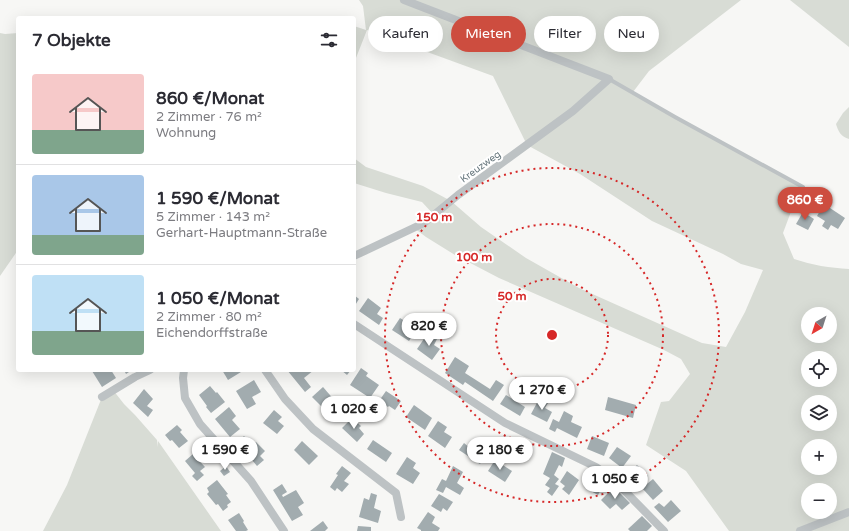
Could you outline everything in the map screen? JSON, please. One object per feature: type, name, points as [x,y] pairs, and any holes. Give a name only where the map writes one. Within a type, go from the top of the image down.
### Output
[{"type":"street","points":[[404,0],[609,78]]},
{"type":"street","name":"Kreuzweg","points":[[356,255],[424,223],[458,195],[573,111],[609,78]]},
{"type":"street","points":[[356,325],[505,423],[596,467],[614,480],[664,531]]},
{"type":"street","points":[[102,397],[134,377],[145,372]]},
{"type":"street","points":[[184,372],[185,398],[200,424],[251,481],[284,531]]},
{"type":"street","points":[[266,372],[285,399],[313,429],[396,493],[401,517]]},
{"type":"street","points":[[800,531],[849,512]]},
{"type":"lane","points":[[609,78],[675,117],[803,187]]},
{"type":"shaded area","points":[[359,0],[741,0],[649,71],[633,92],[803,187],[789,198],[792,209],[783,233],[794,259],[821,266],[849,269],[849,531],[729,531],[686,471],[646,445],[661,402],[669,401],[690,374],[681,359],[664,350],[499,278],[455,255],[414,228],[434,215],[422,202],[356,184],[356,160],[366,167],[423,186],[451,201],[481,227],[526,258],[579,288],[702,343],[726,347],[745,312],[763,270],[741,264],[652,221],[580,174],[527,145],[493,76],[427,52],[443,52],[443,16],[368,16],[368,30],[356,58],[356,27],[366,30],[363,6]]},
{"type":"shaded area","points":[[790,0],[849,0],[849,47]]},
{"type":"shaded area","points":[[0,33],[16,33],[16,253],[0,276]]},
{"type":"shaded area","points":[[849,107],[849,139],[840,133],[836,124]]},
{"type":"shaded area","points":[[113,390],[157,440],[158,447],[158,441],[221,531],[43,531],[67,485],[102,397]]},
{"type":"building","points":[[824,204],[845,218],[838,229],[831,225],[828,230],[822,226],[825,221],[817,216]]},
{"type":"building","points":[[803,212],[814,219],[808,230],[796,224]]},
{"type":"building","points":[[356,297],[359,299],[356,304]]},
{"type":"building","points":[[368,298],[381,308],[377,314],[383,318],[379,325],[359,311]]},
{"type":"building","points":[[400,318],[417,329],[409,341],[392,330]]},
{"type":"building","points":[[428,333],[437,339],[434,345],[440,349],[432,360],[417,349]]},
{"type":"building","points":[[455,357],[469,366],[465,373],[490,389],[496,380],[504,385],[493,401],[465,382],[463,385],[445,373]]},
{"type":"building","points":[[361,368],[368,373],[366,376],[379,385],[370,398],[350,385]]},
{"type":"building","points":[[93,372],[112,372],[116,378],[102,387]]},
{"type":"building","points":[[223,372],[241,372],[228,380]]},
{"type":"building","points":[[289,372],[312,372],[304,378],[311,387],[305,392]]},
{"type":"building","points":[[254,380],[261,392],[252,397],[256,404],[247,409],[236,391]]},
{"type":"building","points":[[210,386],[225,402],[211,413],[199,395]]},
{"type":"building","points":[[323,387],[336,402],[326,411],[312,397]]},
{"type":"building","points":[[144,389],[153,399],[147,406],[153,410],[148,417],[133,403]]},
{"type":"building","points":[[386,391],[401,401],[395,410],[379,401]]},
{"type":"building","points":[[506,395],[525,407],[520,416],[500,404]]},
{"type":"building","points":[[608,397],[636,405],[633,418],[605,410]]},
{"type":"building","points":[[539,399],[548,403],[545,408],[552,412],[547,422],[531,414]]},
{"type":"building","points":[[414,405],[432,418],[425,430],[406,417]]},
{"type":"building","points":[[229,407],[236,416],[232,420],[240,429],[230,437],[215,419]]},
{"type":"building","points":[[274,410],[282,417],[278,421],[284,426],[277,434],[263,423]]},
{"type":"building","points":[[564,411],[573,416],[571,422],[582,427],[577,438],[557,428],[555,432],[549,429],[553,419],[559,422]]},
{"type":"building","points":[[352,418],[361,426],[359,428],[364,434],[357,442],[342,428]]},
{"type":"building","points":[[438,421],[447,427],[444,432],[452,437],[445,448],[428,436]]},
{"type":"building","points":[[177,425],[182,430],[180,432],[188,441],[179,448],[165,435]]},
{"type":"building","points":[[244,436],[249,442],[247,444],[251,447],[256,442],[265,451],[260,456],[264,460],[257,466],[237,443]]},
{"type":"building","points":[[592,436],[609,443],[604,456],[587,449]]},
{"type":"building","points":[[373,440],[392,453],[386,462],[367,449]]},
{"type":"building","points":[[302,441],[318,456],[309,465],[294,450]]},
{"type":"building","points":[[474,441],[488,450],[480,464],[459,450],[464,443],[470,448]]},
{"type":"building","points":[[617,447],[631,456],[622,468],[609,458]]},
{"type":"building","points":[[552,452],[565,458],[562,467],[559,465],[554,475],[559,479],[555,484],[559,486],[552,496],[547,492],[550,488],[545,485],[550,478],[543,474]]},
{"type":"building","points":[[193,454],[205,467],[200,471],[204,475],[197,481],[192,476],[195,473],[185,461]]},
{"type":"building","points":[[407,457],[416,463],[413,468],[420,473],[413,484],[396,474]]},
{"type":"building","points":[[495,460],[512,471],[505,482],[488,471]]},
{"type":"building","points":[[637,465],[648,476],[639,485],[628,473]]},
{"type":"building","points":[[226,466],[230,472],[224,476],[220,471]]},
{"type":"building","points":[[342,466],[351,473],[344,481],[349,484],[342,492],[337,488],[335,491],[330,487],[338,475],[336,474]]},
{"type":"building","points":[[453,466],[463,472],[457,483],[464,488],[460,495],[446,487],[443,493],[436,490],[442,479],[446,481]]},
{"type":"building","points":[[567,471],[579,480],[569,495],[562,489],[565,486],[560,482]]},
{"type":"building","points":[[595,474],[606,480],[598,495],[587,489]]},
{"type":"building","points":[[653,479],[663,491],[653,500],[642,488]]},
{"type":"building","points":[[217,480],[228,494],[226,495],[231,502],[223,511],[207,494],[209,492],[207,488]]},
{"type":"building","points":[[282,484],[287,492],[282,495],[283,497],[296,490],[304,503],[298,507],[303,515],[292,521],[273,490]]},
{"type":"building","points":[[614,487],[630,503],[622,510],[616,504],[610,509],[601,500]]},
{"type":"building","points":[[371,493],[377,495],[374,508],[381,511],[378,523],[359,517],[364,498],[369,500]]},
{"type":"building","points":[[439,494],[453,502],[447,511],[443,508],[441,512],[431,506]]},
{"type":"building","points":[[671,500],[681,511],[668,522],[654,507],[659,503],[664,507]]},
{"type":"building","points":[[428,512],[435,517],[432,523],[440,528],[438,531],[421,531],[417,528]]},
{"type":"building","points":[[239,513],[248,530],[246,531],[236,531],[228,520]]},
{"type":"building","points":[[642,516],[652,526],[647,531],[630,531],[628,529]]},
{"type":"building","points":[[323,521],[328,528],[325,531],[310,531]]},
{"type":"building","points":[[358,526],[371,527],[371,531],[357,531]]}]
